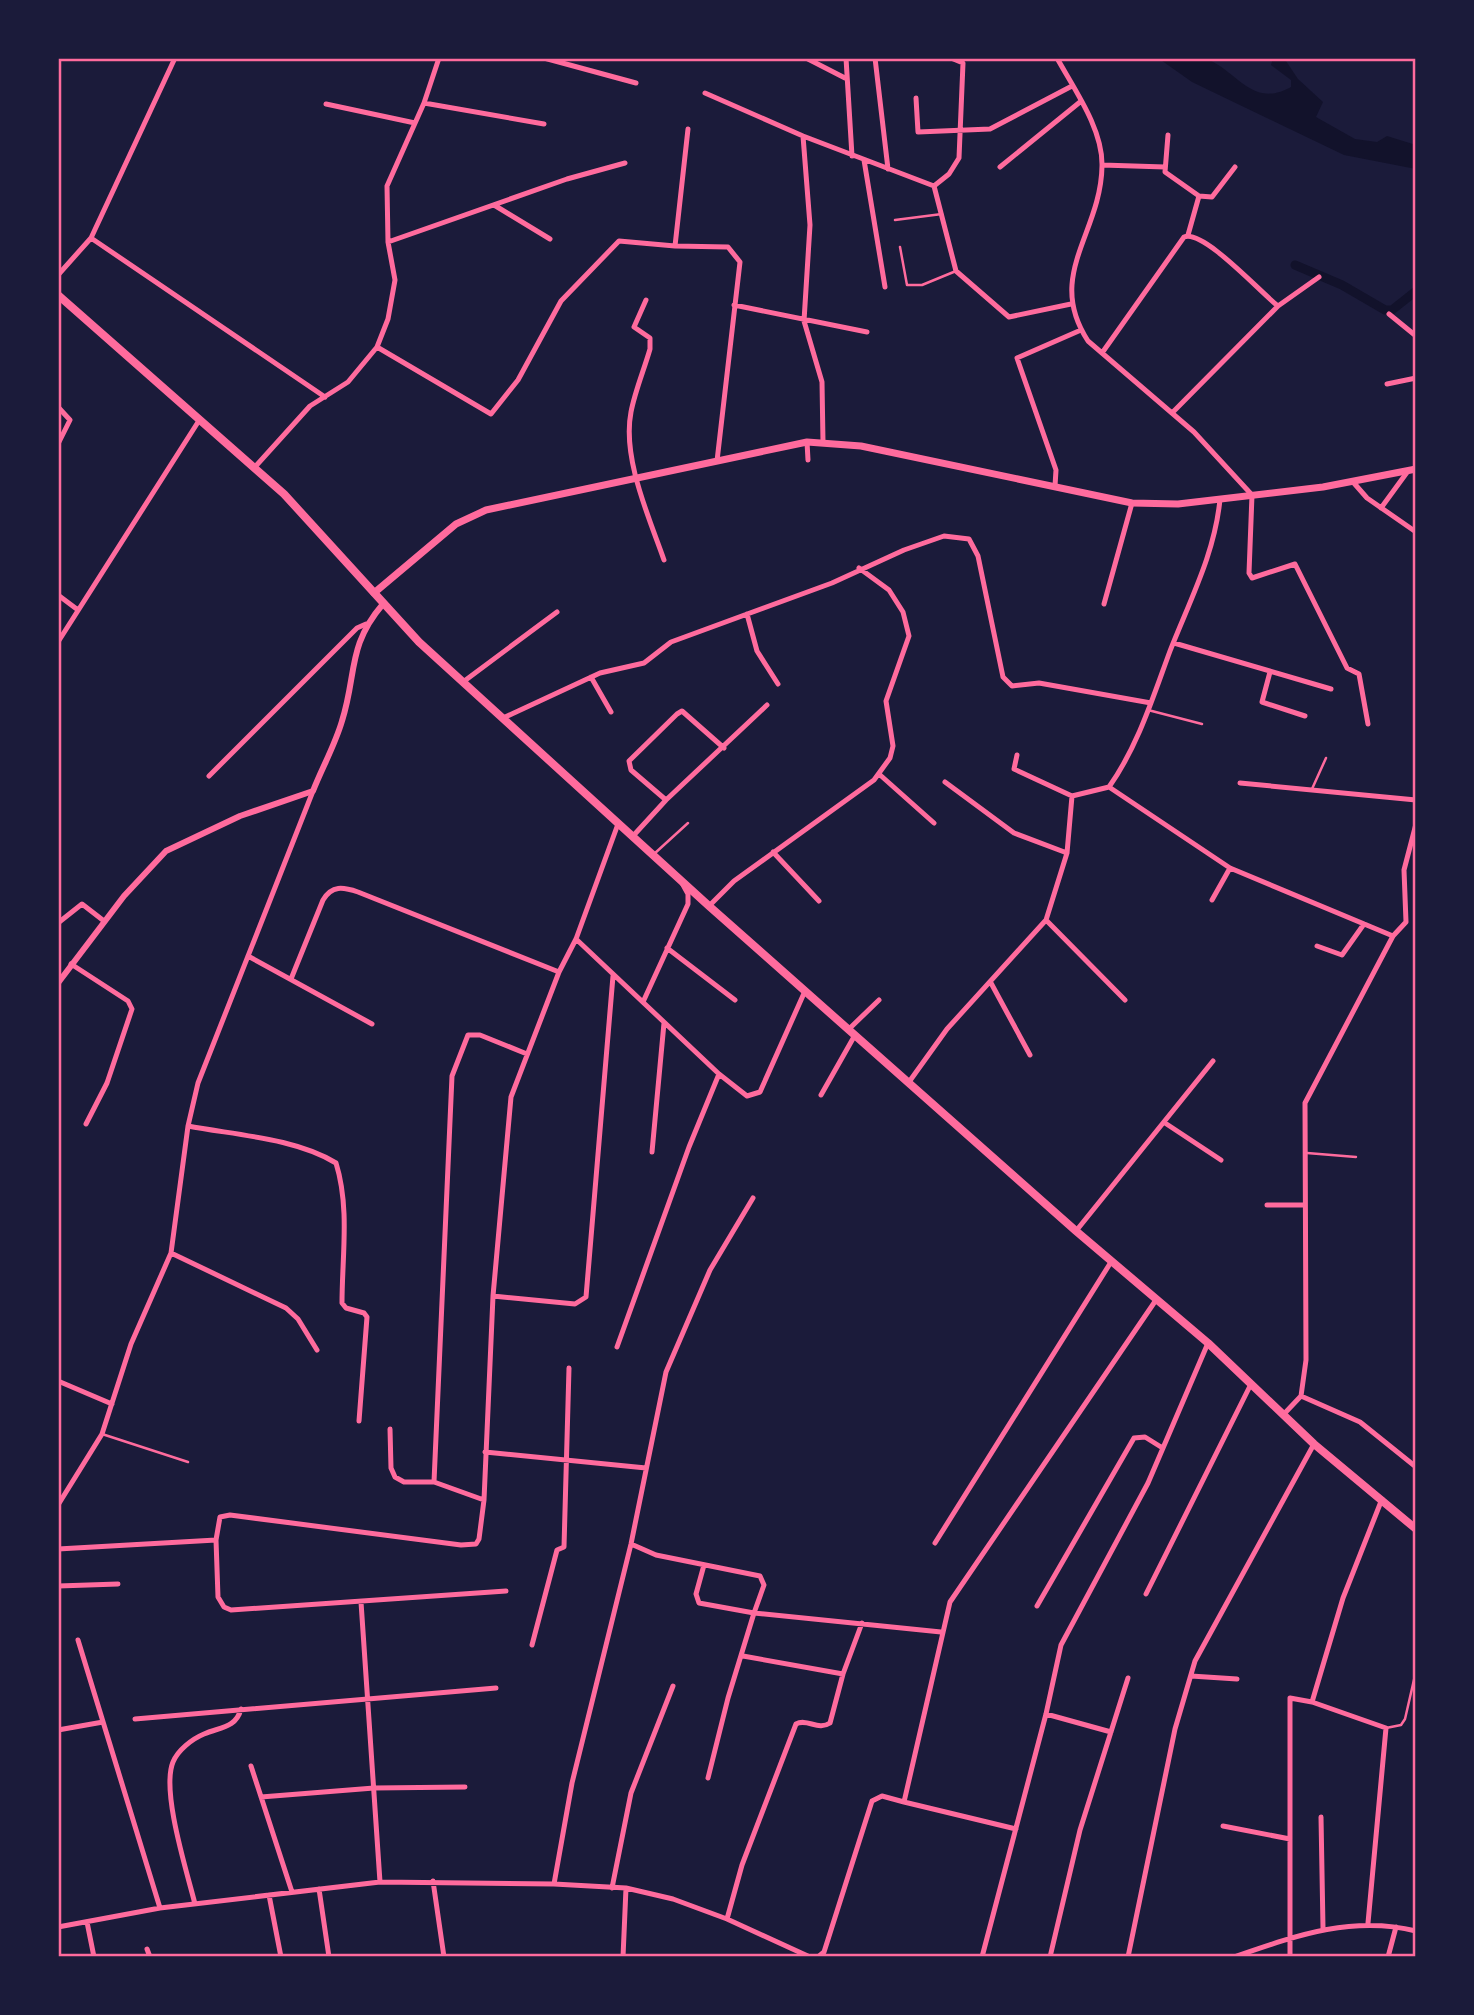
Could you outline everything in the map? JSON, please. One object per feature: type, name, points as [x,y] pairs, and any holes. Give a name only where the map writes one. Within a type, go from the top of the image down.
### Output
[{"type":"main road","points":[[58,295],[305,515],[383,604],[463,682],[618,824],[1111,1262],[1208,1343],[1314,1444],[1416,1529]]},
{"type":"main road","points":[[374,593],[467,517],[520,501],[807,442],[861,446],[1132,503],[1178,505],[1353,482],[1412,470]]},
{"type":"street","points":[[58,275],[91,238],[175,58]]},
{"type":"street","points":[[254,468],[310,406],[348,382],[377,346],[388,319],[395,280],[388,242],[387,186],[424,103],[439,58]]},
{"type":"street","points":[[544,58],[636,83]]},
{"type":"street","points":[[806,58],[845,78]]},
{"type":"street","points":[[846,58],[845,78],[852,156]]},
{"type":"street","points":[[875,58],[888,169]]},
{"type":"street","points":[[934,186],[949,174],[959,158],[963,63],[951,58]]},
{"type":"street","points":[[1057,58],[1095,133],[1102,164],[1098,197],[1070,278],[1071,304],[1081,330],[1102,353],[1207,444],[1252,495],[1249,573],[1252,578],[1295,564],[1347,668],[1359,674],[1368,724]]},
{"type":"street","points":[[916,98],[918,132],[961,132],[990,129],[1072,86]]},
{"type":"street","points":[[705,93],[852,156],[934,186]]},
{"type":"street","points":[[1000,167],[1080,102]]},
{"type":"street","points":[[424,103],[544,124]]},
{"type":"street","points":[[326,104],[415,123]]},
{"type":"street","points":[[675,246],[688,129]]},
{"type":"street","points":[[1168,135],[1165,167],[1167,175],[1199,196],[1212,197],[1235,167]]},
{"type":"street","points":[[803,136],[810,225],[804,321],[822,382],[823,442]]},
{"type":"street","points":[[864,160],[885,287]]},
{"type":"street","points":[[388,242],[567,179],[625,163]]},
{"type":"street","points":[[1102,164],[1165,167]]},
{"type":"street","points":[[934,186],[956,271],[1009,317],[1071,304]]},
{"type":"street","points":[[1102,353],[1188,235],[1199,196]]},
{"type":"street","points":[[494,205],[550,239]]},
{"type":"street","points":[[1188,235],[1197,236],[1213,247],[1278,306]]},
{"type":"street","points":[[91,238],[325,397]]},
{"type":"street","points":[[377,346],[491,414],[518,380],[561,301],[619,241],[728,247],[740,262],[717,461]]},
{"type":"street","points":[[1173,412],[1278,306],[1319,277]]},
{"type":"street","points":[[646,300],[634,327],[650,338],[631,414],[636,478],[664,560]]},
{"type":"street","points":[[734,305],[804,321],[867,331]]},
{"type":"street","points":[[1389,314],[1416,336]]},
{"type":"street","points":[[1055,486],[1056,470],[1017,358],[1081,330]]},
{"type":"street","points":[[1387,384],[1416,377]]},
{"type":"street","points":[[58,407],[71,420],[58,444]]},
{"type":"street","points":[[58,642],[200,419]]},
{"type":"street","points":[[807,442],[807,460]]},
{"type":"street","points":[[1381,508],[1412,470]]},
{"type":"street","points":[[1353,482],[1367,498],[1416,532]]},
{"type":"street","points":[[1017,755],[1014,769],[1072,796],[1109,787],[1122,768],[1151,703],[1215,538],[1220,499]]},
{"type":"street","points":[[1104,604],[1132,503]]},
{"type":"street","points":[[503,718],[591,677],[645,663],[671,642],[832,583],[859,568],[944,536],[969,540],[978,556],[1003,677],[1012,686],[1039,683],[1151,703]]},
{"type":"street","points":[[709,906],[734,881],[879,774],[890,758],[892,746],[886,701],[909,636],[903,612],[890,590],[859,568]]},
{"type":"street","points":[[58,595],[78,610]]},
{"type":"street","points":[[58,1505],[102,1434],[131,1344],[171,1253],[188,1126],[202,1072],[343,720],[352,662],[366,624],[383,604]]},
{"type":"street","points":[[463,682],[557,612]]},
{"type":"street","points":[[747,614],[757,652],[778,684]]},
{"type":"street","points":[[209,776],[357,628],[366,624]]},
{"type":"street","points":[[1174,643],[1331,689]]},
{"type":"street","points":[[1270,672],[1262,702],[1305,716]]},
{"type":"street","points":[[591,677],[611,712]]},
{"type":"street","points":[[633,836],[666,800],[767,705]]},
{"type":"street","points":[[666,800],[631,770],[629,761],[677,714],[682,712],[691,717],[724,747]]},
{"type":"street","points":[[879,774],[934,823]]},
{"type":"street","points":[[945,782],[1014,833],[1067,853]]},
{"type":"street","points":[[1240,783],[1311,792],[1416,800]]},
{"type":"street","points":[[1109,787],[1230,868],[1393,936]]},
{"type":"street","points":[[58,982],[104,921],[166,850],[240,816],[313,791]]},
{"type":"street","points":[[909,1082],[947,1029],[1046,920],[1067,853],[1072,796]]},
{"type":"street","points":[[506,1591],[239,1610],[224,1607],[218,1597],[217,1521],[220,1517],[230,1515],[461,1545],[476,1544],[481,1530],[484,1500],[493,1296],[511,1097],[559,972],[576,939],[618,824]]},
{"type":"street","points":[[1283,1415],[1301,1396],[1306,1360],[1306,1103],[1393,936],[1406,922],[1404,870],[1416,824]]},
{"type":"street","points":[[773,852],[819,901]]},
{"type":"street","points":[[1212,900],[1230,868]]},
{"type":"street","points":[[643,1002],[688,904],[688,894],[677,876]]},
{"type":"street","points":[[291,979],[323,900],[327,892],[336,887],[358,892],[559,972]]},
{"type":"street","points":[[58,923],[82,904],[104,921]]},
{"type":"street","points":[[1046,920],[1125,1000]]},
{"type":"street","points":[[1317,946],[1342,955],[1364,924]]},
{"type":"street","points":[[576,939],[719,1074],[747,1096],[760,1092],[805,991]]},
{"type":"street","points":[[667,948],[736,999]]},
{"type":"street","points":[[248,956],[372,1024]]},
{"type":"street","points":[[71,964],[128,1001],[132,1009],[107,1083],[86,1124]]},
{"type":"street","points":[[493,1296],[575,1304],[586,1297],[613,976]]},
{"type":"street","points":[[991,983],[1030,1055]]},
{"type":"street","points":[[821,1094],[852,1032],[879,1000]]},
{"type":"street","points":[[652,1152],[664,1023]]},
{"type":"street","points":[[434,1482],[452,1076],[468,1035],[480,1035],[527,1054]]},
{"type":"street","points":[[1076,1231],[1213,1061]]},
{"type":"street","points":[[617,1347],[689,1147],[719,1074]]},
{"type":"street","points":[[1164,1123],[1221,1160]]},
{"type":"street","points":[[188,1126],[283,1144],[325,1156],[336,1163],[341,1177],[346,1249],[342,1303],[346,1308],[364,1313],[367,1317],[359,1421]]},
{"type":"street","points":[[554,1884],[572,1783],[631,1544],[666,1372],[710,1270],[753,1198]]},
{"type":"street","points":[[1266,1205],[1304,1205]]},
{"type":"street","points":[[171,1253],[286,1308],[298,1319],[317,1350]]},
{"type":"street","points":[[935,1543],[1111,1262]]},
{"type":"street","points":[[904,1802],[950,1602],[1156,1300]]},
{"type":"street","points":[[982,1957],[1046,1714],[1061,1645],[1147,1483],[1208,1343]]},
{"type":"street","points":[[532,1645],[557,1550],[564,1547],[569,1368]]},
{"type":"street","points":[[58,1381],[111,1404]]},
{"type":"street","points":[[1146,1594],[1251,1384]]},
{"type":"street","points":[[1301,1396],[1360,1422],[1415,1464]]},
{"type":"street","points":[[390,1429],[395,1477],[404,1482],[434,1482],[484,1500]]},
{"type":"street","points":[[1037,1606],[1134,1438],[1145,1437],[1161,1447]]},
{"type":"street","points":[[1128,1957],[1175,1729],[1191,1676],[1208,1638],[1314,1444]]},
{"type":"street","points":[[485,1451],[646,1468]]},
{"type":"street","points":[[1312,1702],[1343,1598],[1382,1499]]},
{"type":"street","points":[[58,1549],[216,1540]]},
{"type":"street","points":[[631,1544],[656,1555],[760,1576],[764,1580],[728,1698],[708,1778]]},
{"type":"street","points":[[704,1565],[696,1594],[699,1602],[754,1613],[941,1632]]},
{"type":"street","points":[[58,1586],[118,1584]]},
{"type":"street","points":[[361,1602],[380,1882]]},
{"type":"street","points":[[727,1919],[742,1865],[796,1724],[802,1722],[822,1727],[830,1723],[843,1674],[862,1623]]},
{"type":"street","points":[[78,1640],[160,1909]]},
{"type":"street","points":[[743,1656],[843,1674]]},
{"type":"street","points":[[1191,1676],[1237,1679]]},
{"type":"street","points":[[1050,1957],[1080,1830],[1128,1678]]},
{"type":"street","points":[[612,1888],[631,1793],[673,1686]]},
{"type":"street","points":[[135,1719],[496,1688]]},
{"type":"street","points":[[1290,1957],[1290,1698],[1312,1702],[1386,1727],[1368,1923]]},
{"type":"street","points":[[195,1904],[180,1844],[169,1783],[170,1769],[174,1758],[189,1743],[233,1724],[241,1709]]},
{"type":"street","points":[[1046,1714],[1111,1732]]},
{"type":"street","points":[[58,1730],[103,1722]]},
{"type":"street","points":[[251,1766],[292,1892]]},
{"type":"street","points":[[261,1797],[374,1788],[465,1787]]},
{"type":"street","points":[[818,1957],[824,1952],[872,1801],[883,1796],[1016,1829]]},
{"type":"street","points":[[1321,1817],[1323,1928]]},
{"type":"street","points":[[1223,1826],[1290,1839]]},
{"type":"street","points":[[433,1881],[444,1957]]},
{"type":"street","points":[[58,1927],[195,1904],[380,1882],[554,1884],[626,1888],[673,1899],[727,1919],[810,1957]]},
{"type":"street","points":[[623,1957],[626,1888]]},
{"type":"street","points":[[319,1889],[329,1957]]},
{"type":"street","points":[[269,1895],[281,1957]]},
{"type":"street","points":[[87,1922],[94,1957]]},
{"type":"street","points":[[1234,1957],[1323,1928],[1368,1923],[1416,1931]]},
{"type":"street","points":[[1388,1957],[1396,1927]]},
{"type":"street","points":[[147,1949],[150,1957]]},
{"type":"lane","points":[[895,220],[942,215]]},
{"type":"lane","points":[[900,247],[907,285],[922,285],[956,271]]},
{"type":"lane","points":[[1148,710],[1202,724]]},
{"type":"lane","points":[[1311,792],[1326,758]]},
{"type":"lane","points":[[654,854],[688,822]]},
{"type":"lane","points":[[1306,1153],[1356,1157]]},
{"type":"lane","points":[[102,1434],[188,1462]]},
{"type":"lane","points":[[1386,1727],[1401,1725],[1405,1719],[1416,1671]]},
{"type":"shaded area","points":[[1158,58],[1203,58],[1215,63],[1254,90],[1277,93],[1291,87],[1291,80],[1271,65],[1273,58],[1284,58],[1298,79],[1323,102],[1316,117],[1355,139],[1377,142],[1387,136],[1416,145],[1416,169],[1344,155],[1192,82]]},
{"type":"waterway","points":[[1295,265],[1342,285],[1385,310],[1392,310],[1416,291]]}]
